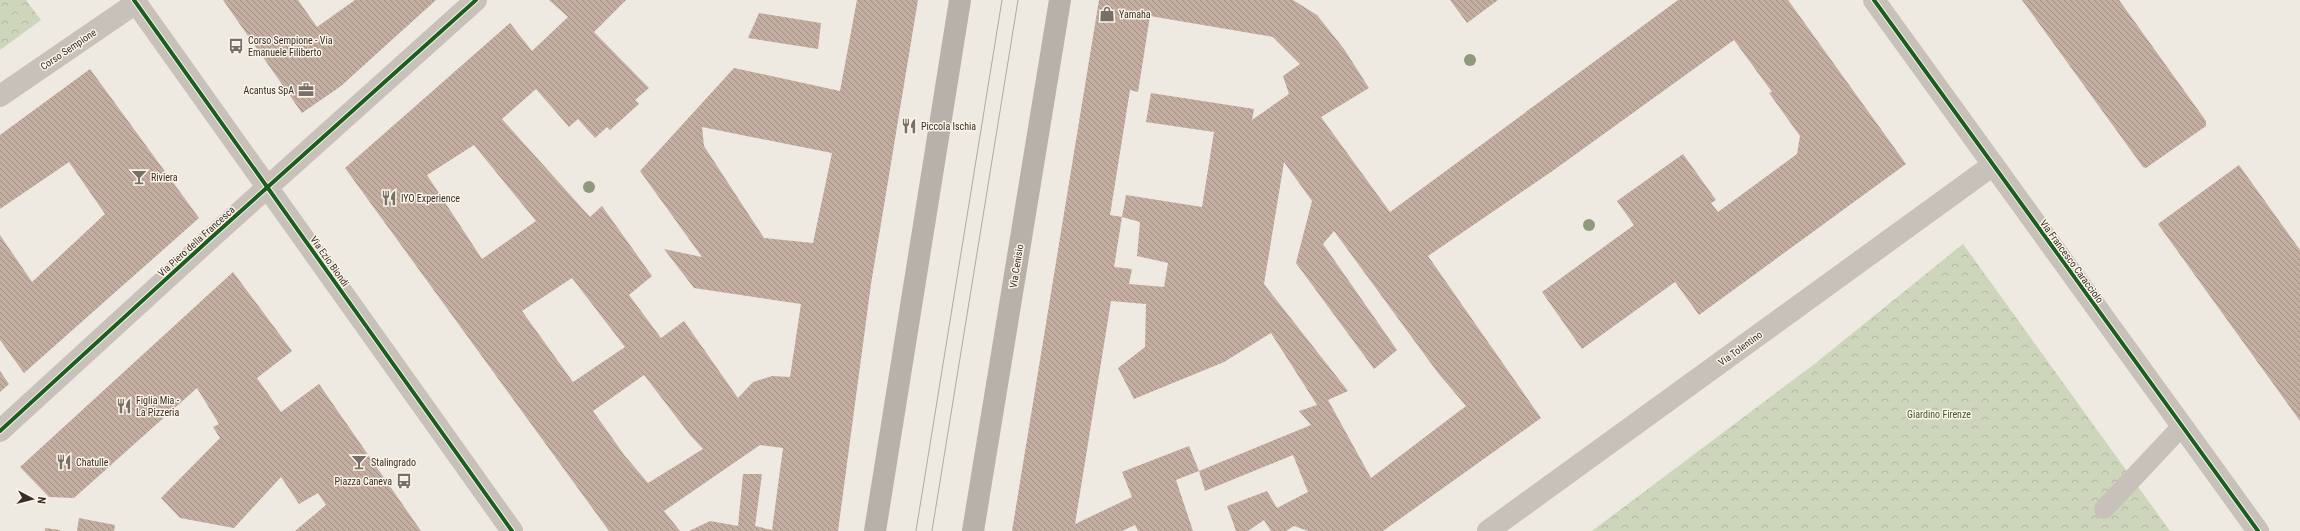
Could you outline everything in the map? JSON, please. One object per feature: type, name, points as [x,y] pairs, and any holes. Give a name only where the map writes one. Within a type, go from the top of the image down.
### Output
[{"type":"main road","points":[[875,531],[960,0]]},
{"type":"main road","name":"Via Cenisio","points":[[972,531],[1060,0]]},
{"type":"street","name":"Via Piero della Francesca","points":[[0,431],[476,0]]},
{"type":"street","name":"Via Francesco Caracciolo","points":[[1874,0],[2258,531]]},
{"type":"street","name":"Via Ezio Biondi","points":[[135,2],[512,531]]},
{"type":"street","name":"Corso Sempione","points":[[0,96],[135,2]]},
{"type":"street","name":"Via Tolentino","points":[[1488,531],[1993,165]]},
{"type":"lane","points":[[2104,509],[2182,426]]},
{"type":"green space","points":[[0,0],[26,0],[41,20],[0,50]]},
{"type":"green space","name":"Giardino Firenze","points":[[1963,244],[2170,531],[1592,531],[1817,362]]},
{"type":"building","points":[[223,0],[298,0],[317,27],[355,0],[436,0],[341,86],[302,113]]},
{"type":"building","points":[[549,0],[626,0],[594,32],[649,88],[635,100],[639,104],[610,130],[607,127],[595,138],[578,119],[569,127],[536,89],[502,119],[590,217],[602,206],[652,276],[629,295],[661,338],[684,321],[738,398],[753,382],[772,376],[790,377],[801,304],[694,288],[664,249],[702,257],[640,171],[734,68],[840,91],[857,0],[918,0],[871,284],[838,531],[689,531],[710,521],[738,526],[743,474],[762,474],[755,526],[772,530],[783,448],[760,445],[664,511],[680,531],[609,531],[345,168],[510,23],[532,51],[568,17]],"holes":[[[702,127],[832,153],[813,243],[764,238],[704,146]],[[474,145],[536,221],[482,259],[427,175]],[[572,278],[625,347],[573,382],[522,311]],[[644,375],[690,435],[703,449],[648,483],[625,456],[593,411]]]},
{"type":"building","points":[[1099,0],[1293,0],[1317,15],[1344,49],[1369,88],[1321,117],[1390,212],[1678,0],[1788,0],[1906,164],[1699,315],[1675,282],[1582,349],[1542,292],[1634,225],[1617,201],[1683,154],[1716,200],[1711,203],[1718,212],[1797,154],[1800,136],[1769,93],[1772,92],[1734,40],[1551,172],[1428,256],[1541,418],[1383,531],[1308,531],[1294,526],[1286,531],[1271,531],[1264,520],[1248,531],[1236,531],[1227,506],[1267,491],[1277,508],[1308,492],[1293,455],[1205,491],[1199,471],[1176,480],[1193,531],[1138,531],[1135,525],[1122,531],[1012,531]],"holes":[[[1150,16],[1273,37],[1300,64],[1283,76],[1289,94],[1252,120],[1254,109],[1151,93],[1146,122],[1214,132],[1202,207],[1126,195],[1122,217],[1110,215],[1130,90],[1138,92]],[[1284,162],[1312,201],[1296,263],[1374,369],[1397,350],[1323,244],[1334,231],[1438,373],[1466,406],[1371,478],[1328,400],[1348,391],[1264,284]],[[1122,217],[1140,222],[1137,256],[1168,263],[1164,287],[1129,284],[1132,269],[1114,267]],[[1111,301],[1146,304],[1145,347],[1118,368],[1134,399],[1224,362],[1271,333],[1317,405],[1299,411],[1311,425],[1199,471],[1189,446],[1122,472],[1132,497],[1075,524]]]},
{"type":"building","points":[[1450,0],[1498,0],[1467,23]]},
{"type":"building","points":[[2022,0],[2119,0],[2206,121],[2206,126],[2146,168],[2143,167]]},
{"type":"building","points":[[759,13],[821,23],[818,49],[748,38]]},
{"type":"building","points":[[90,69],[199,218],[24,373],[0,340],[0,235],[32,282],[105,214],[69,162],[0,209],[0,135]]},
{"type":"building","points":[[2239,165],[2300,250],[2300,421],[2158,224]]},
{"type":"building","points":[[233,272],[292,351],[257,378],[281,412],[319,384],[421,531],[295,531],[326,505],[318,493],[299,504],[281,477],[234,528],[180,518],[161,498],[220,438],[213,427],[219,424],[197,388],[74,498],[49,497],[20,467]]},
{"type":"building","points":[[0,371],[9,384],[0,392]]},
{"type":"building","points":[[79,518],[115,525],[114,531],[77,531]]},
{"type":"building","points":[[45,528],[60,530],[60,531],[45,531]]},
{"type":"tram line","points":[[916,531],[1002,0]]},
{"type":"tram line","points":[[932,531],[1018,0]]},
{"type":"cycle path","points":[[134,0],[512,531]]},
{"type":"cycle path","points":[[0,431],[212,237],[476,0]]},
{"type":"cycle path","points":[[1874,0],[2258,531]]},
{"type":"place","name":"Yamaha","points":[[1107,14]]},
{"type":"place","name":"Corso Sempione - Via Emanuele Filiberto","points":[[236,46]]},
{"type":"place","name":"Acantus SpA","points":[[306,90]]},
{"type":"place","name":"Piccola Ischia","points":[[909,126]]},
{"type":"place","name":"Riviera","points":[[139,177]]},
{"type":"place","name":"IYO Experience","points":[[389,198]]},
{"type":"place","name":"Figlia Mia - La Pizzeria","points":[[124,406]]},
{"type":"place","name":"Chatulle","points":[[64,462]]},
{"type":"place","name":"Stalingrado","points":[[359,462]]},
{"type":"place","name":"Piazza Caneva","points":[[404,481]]}]
